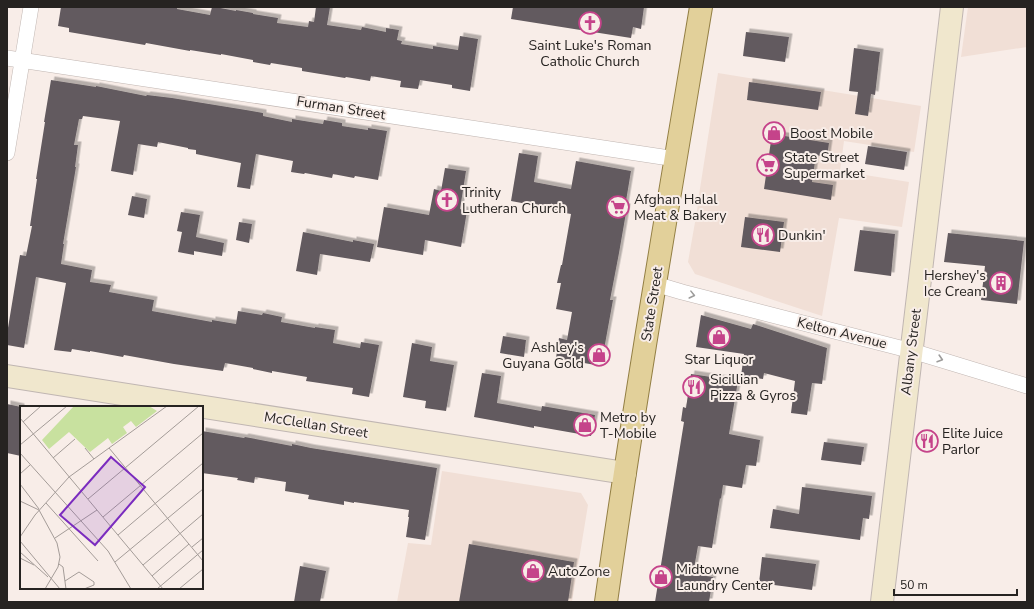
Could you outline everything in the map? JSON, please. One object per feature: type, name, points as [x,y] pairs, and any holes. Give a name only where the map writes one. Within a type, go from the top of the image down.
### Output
[{"type":"main road","name":"State Street","points":[[606,602],[655,284],[701,7]]},
{"type":"street","points":[[7,153],[31,7]]},
{"type":"street","name":"Albany Street","points":[[882,602],[952,7]]},
{"type":"street","name":"Furman Street","points":[[7,58],[676,159]]},
{"type":"street","name":"Kelton Avenue","points":[[655,284],[912,351],[1027,386]]},
{"type":"street","name":"McClellan Street","points":[[7,376],[196,406]]},
{"type":"street","name":"McClellan Street","points":[[203,407],[625,474]]},
{"type":"shaded area","points":[[968,7],[1027,7],[1027,47],[961,57]]},
{"type":"shaded area","points":[[718,73],[921,106],[914,152],[844,141],[840,171],[909,182],[902,227],[839,218],[822,316],[695,274],[688,262]]},
{"type":"shaded area","points":[[442,471],[581,493],[588,505],[572,602],[397,602],[408,543],[431,545]]},
{"type":"building","points":[[61,7],[177,7],[177,9],[210,15],[212,7],[215,7],[278,18],[277,23],[308,27],[309,21],[314,22],[316,7],[330,7],[327,25],[361,30],[362,27],[386,32],[386,28],[399,30],[397,40],[402,41],[401,44],[433,49],[433,46],[458,50],[460,36],[478,39],[470,91],[452,88],[452,85],[420,80],[418,89],[400,87],[401,81],[371,76],[370,81],[345,78],[302,71],[302,68],[253,62],[253,60],[221,54],[190,51],[146,43],[145,45],[69,32],[69,28],[58,26]]},
{"type":"building","name":"Saint Luke's Roman Catholic Church","points":[[513,7],[644,7],[641,29],[633,27],[631,38],[511,19]]},
{"type":"building","points":[[746,32],[789,37],[785,62],[743,56]]},
{"type":"building","points":[[854,48],[880,52],[875,95],[871,94],[868,116],[855,114],[858,92],[849,91]]},
{"type":"building","points":[[51,80],[96,86],[146,96],[172,98],[246,110],[263,113],[263,116],[292,122],[292,119],[323,124],[324,120],[342,123],[342,126],[387,131],[378,180],[333,174],[332,178],[291,172],[293,161],[256,154],[250,189],[237,187],[241,163],[196,154],[196,150],[158,142],[157,147],[138,144],[133,175],[111,171],[120,121],[83,116],[82,119],[79,119],[74,145],[78,145],[76,167],[61,264],[92,270],[90,282],[111,285],[109,292],[154,300],[152,311],[212,322],[212,320],[236,324],[238,311],[262,315],[263,313],[282,317],[281,322],[335,330],[333,343],[360,348],[361,342],[379,345],[369,397],[352,394],[353,388],[306,381],[307,377],[272,371],[272,373],[225,363],[223,371],[124,355],[123,357],[72,349],[71,352],[54,350],[66,283],[36,277],[24,348],[7,345],[7,334],[20,255],[26,256],[32,226],[30,226],[36,179]]},
{"type":"building","points":[[749,82],[821,92],[818,110],[747,100]]},
{"type":"building","points":[[772,134],[829,143],[827,157],[816,155],[812,182],[833,185],[831,200],[764,189]]},
{"type":"building","points":[[868,146],[907,152],[904,170],[865,164]]},
{"type":"building","points":[[519,153],[538,156],[534,182],[571,189],[576,161],[631,171],[625,207],[627,207],[610,300],[613,300],[601,366],[556,358],[559,338],[567,340],[572,312],[556,309],[561,283],[557,283],[562,265],[571,214],[511,201]]},
{"type":"building","points":[[445,168],[466,171],[460,209],[467,211],[461,247],[425,240],[423,255],[377,247],[384,207],[429,215],[434,189],[441,191]]},
{"type":"building","points":[[132,196],[147,199],[144,218],[128,215]]},
{"type":"building","points":[[181,212],[200,215],[196,237],[224,243],[222,256],[194,251],[194,255],[178,252],[182,232],[177,231]]},
{"type":"building","name":"Dunkin'","points":[[745,217],[784,222],[780,252],[741,247]]},
{"type":"building","points":[[239,222],[252,224],[249,243],[236,240]]},
{"type":"building","points":[[860,230],[895,234],[891,276],[854,271]]},
{"type":"building","points":[[303,232],[353,242],[353,240],[374,244],[370,262],[320,254],[317,275],[296,271]]},
{"type":"building","name":"Hershey's Ice Cream","points":[[948,233],[1024,241],[1017,304],[981,300],[985,266],[944,262]]},
{"type":"building","points":[[701,315],[751,329],[753,324],[827,348],[822,384],[812,383],[807,415],[791,413],[795,381],[764,373],[763,379],[741,376],[744,354],[696,347]]},
{"type":"building","points":[[503,336],[526,340],[524,357],[500,353]]},
{"type":"building","points":[[412,343],[432,347],[430,361],[454,365],[446,411],[425,408],[426,401],[403,397]]},
{"type":"building","points":[[482,373],[501,376],[497,403],[541,411],[542,406],[595,415],[591,436],[534,426],[534,428],[474,417]]},
{"type":"building","points":[[691,374],[738,381],[729,434],[760,440],[756,466],[746,465],[742,488],[723,485],[712,548],[698,546],[693,574],[713,577],[709,602],[655,602],[684,422],[681,421],[683,407],[686,408]]},
{"type":"building","points":[[7,404],[20,407],[20,456],[7,453]]},
{"type":"building","points":[[203,431],[437,468],[425,540],[406,537],[409,510],[344,501],[344,505],[308,499],[309,495],[285,491],[286,482],[255,477],[254,483],[237,480],[238,478],[203,473]]},
{"type":"building","points":[[824,442],[864,447],[861,465],[821,460]]},
{"type":"building","points":[[802,487],[872,496],[869,519],[863,518],[860,540],[770,528],[773,509],[799,514]]},
{"type":"building","points":[[469,544],[574,562],[568,602],[459,602]]},
{"type":"building","points":[[762,557],[816,564],[812,590],[759,583]]},
{"type":"building","points":[[300,566],[326,571],[320,602],[294,602]]},
{"type":"place","name":"Saint Luke's Roman Catholic Church","points":[[590,23]]},
{"type":"place","name":"Boost Mobile","points":[[774,133]]},
{"type":"place","name":"State Street Supermarket","points":[[768,165]]},
{"type":"place","name":"Trinity Lutheran Church","points":[[447,200]]},
{"type":"place","name":"Afghan Halal Meat & Bakery","points":[[618,207]]},
{"type":"place","name":"Dunkin'","points":[[763,235]]},
{"type":"place","name":"Hershey's Ice Cream","points":[[1001,283]]},
{"type":"place","name":"Star Liquor","points":[[719,337]]},
{"type":"place","name":"Ashley's Guyana Gold","points":[[599,355]]},
{"type":"place","name":"Sicillian Pizza & Gyros","points":[[694,387]]},
{"type":"place","name":"Metro by T-Mobile","points":[[585,425]]},
{"type":"place","name":"Elite Juice Parlor","points":[[927,441]]},
{"type":"place","name":"AutoZone","points":[[533,571]]},
{"type":"place","name":"Midtowne Laundry Center","points":[[661,577]]}]
